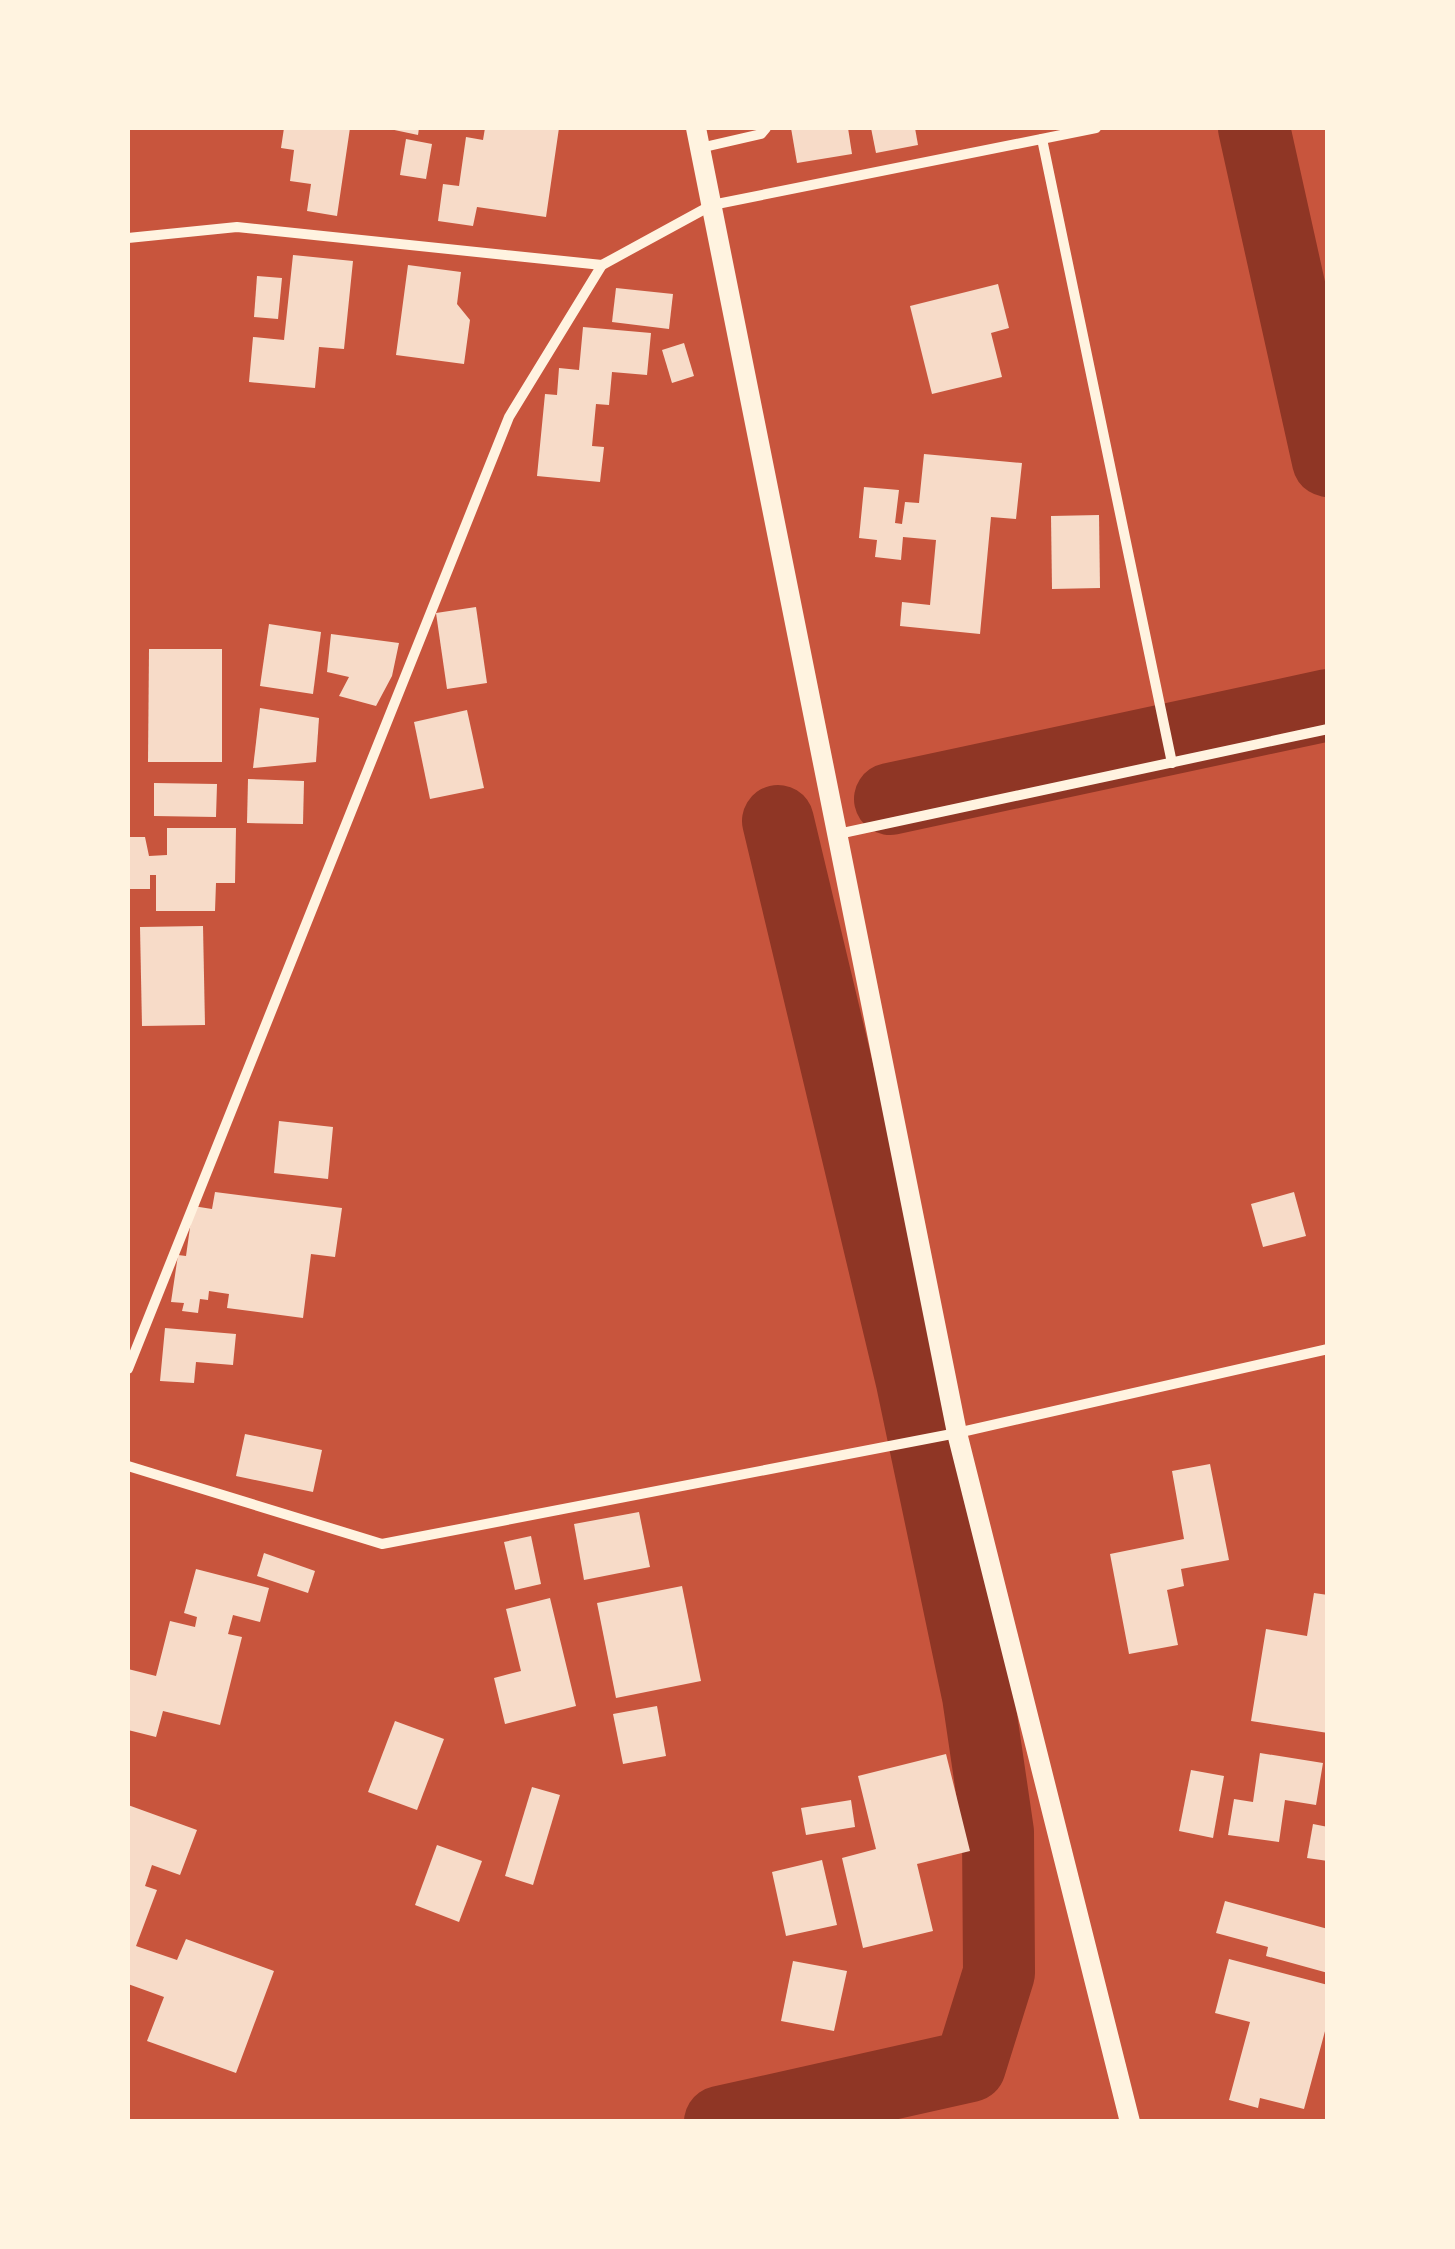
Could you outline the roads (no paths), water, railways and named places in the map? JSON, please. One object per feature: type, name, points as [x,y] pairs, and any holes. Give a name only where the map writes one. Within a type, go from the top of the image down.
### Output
[{"type":"main road","points":[[698,138],[957,1434],[1130,2122]]},
{"type":"street","points":[[698,138],[760,134],[766,128]]},
{"type":"street","points":[[128,1369],[509,417],[602,266],[712,205],[1096,128]]},
{"type":"street","points":[[1042,139],[1172,762]]},
{"type":"street","points":[[128,238],[236,226],[602,266]]},
{"type":"street","points":[[838,834],[1328,729]]},
{"type":"street","points":[[128,1466],[382,1544],[957,1434],[1328,1350]]},
{"type":"waterway","points":[[1254,128],[1328,461]]},
{"type":"waterway","points":[[890,799],[1328,705]]},
{"type":"waterway","points":[[720,2122],[970,2066],[999,1973],[998,1832],[978,1696],[912,1382],[778,821]]}]
